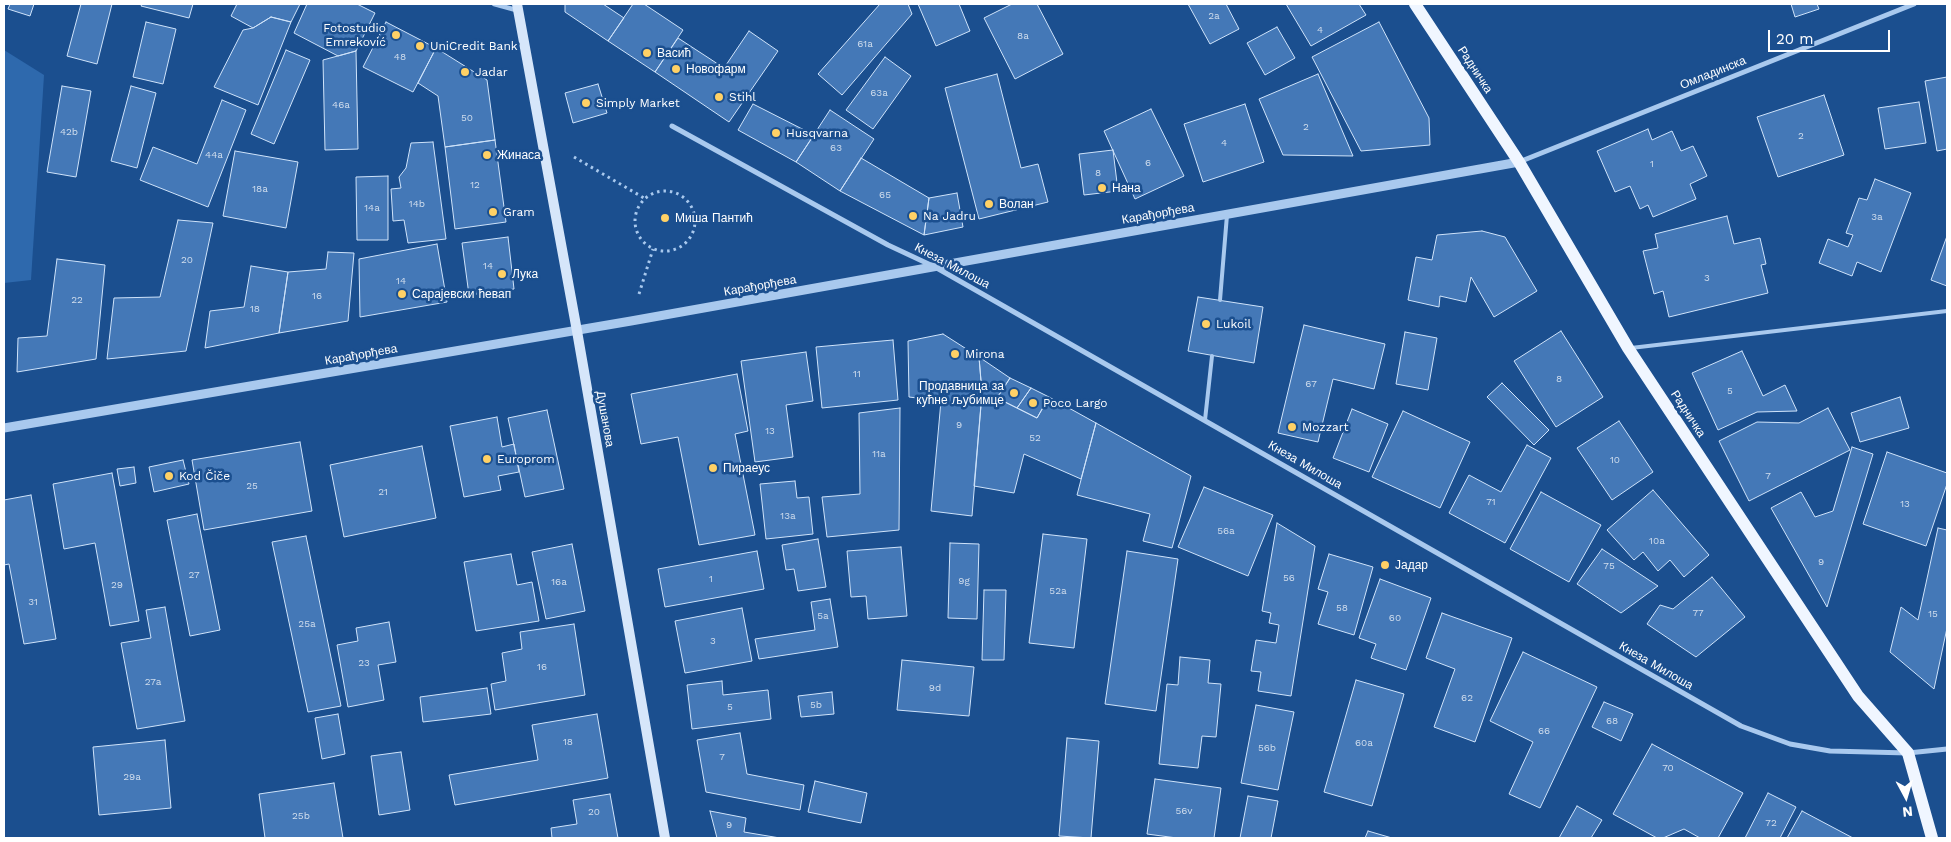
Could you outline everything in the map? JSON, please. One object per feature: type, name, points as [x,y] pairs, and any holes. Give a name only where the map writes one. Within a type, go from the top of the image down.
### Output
[{"type":"main road","name":"Радничка","points":[[1415,4],[1519,162],[1628,348],[1858,696],[1908,754],[1932,838]]},
{"type":"main road","name":"Душанова","points":[[518,7],[577,330],[665,838]]},
{"type":"street","points":[[494,4],[518,7]]},
{"type":"street","name":"Омладинска","points":[[1519,162],[1914,4]]},
{"type":"street","name":"Кнеза Милоша","points":[[672,126],[888,245],[935,267],[1741,726],[1790,744],[1830,751],[1908,754],[1947,749]]},
{"type":"street","name":"Карађорђева","points":[[4,428],[631,322],[1519,162]]},
{"type":"lane","points":[[1220,300],[1227,215]]},
{"type":"lane","points":[[1628,348],[1947,311]]},
{"type":"lane","points":[[1205,420],[1212,356]]},
{"type":"path","points":[[541,138],[644,198]]},
{"type":"path","points":[[663,190],[673,191],[689,202],[695,216],[694,230],[689,240],[682,246],[663,251],[653,249],[638,236],[634,226],[634,216],[644,198],[653,192],[663,190]]},
{"type":"path","points":[[631,322],[653,249]]},
{"type":"shaded area","points":[[4,50],[44,75],[31,280],[4,283]]},
{"type":"building","points":[[10,4],[34,4],[30,16],[8,9]]},
{"type":"building","points":[[81,4],[112,4],[97,64],[67,56]]},
{"type":"building","points":[[142,4],[193,4],[189,18],[141,6]]},
{"type":"building","points":[[237,4],[300,4],[291,22],[271,17],[253,28],[231,16]]},
{"type":"building","points":[[307,4],[357,4],[375,13],[356,51],[338,56],[294,33]]},
{"type":"building","points":[[565,4],[603,4],[624,18],[608,41],[565,12]]},
{"type":"building","points":[[633,4],[644,4],[683,30],[655,72],[608,41]]},
{"type":"building","points":[[880,4],[908,4],[912,14],[842,95],[818,74]]},
{"type":"building","points":[[918,4],[959,4],[970,31],[936,46]]},
{"type":"building","points":[[1012,4],[1037,4],[1063,54],[1015,79],[984,18]]},
{"type":"building","points":[[1188,4],[1226,4],[1239,29],[1210,44]]},
{"type":"building","points":[[1286,4],[1359,4],[1366,15],[1311,46]]},
{"type":"building","points":[[1791,4],[1817,4],[1819,9],[1795,17]]},
{"type":"building","points":[[271,17],[291,22],[258,105],[214,87],[243,30],[253,28]]},
{"type":"building","points":[[146,22],[176,29],[163,84],[133,77]]},
{"type":"building","points":[[386,22],[436,48],[413,92],[363,67]]},
{"type":"building","points":[[1379,22],[1429,118],[1430,145],[1361,151],[1312,57]]},
{"type":"building","points":[[1277,27],[1295,58],[1265,75],[1247,43]]},
{"type":"building","name":"Stihl","points":[[749,31],[778,51],[729,122],[655,72],[678,38],[724,68]]},
{"type":"building","points":[[436,48],[487,80],[495,140],[445,147],[438,96],[418,83]]},
{"type":"building","points":[[286,50],[310,60],[274,144],[251,134]]},
{"type":"building","points":[[356,51],[358,149],[325,150],[323,60]]},
{"type":"building","points":[[885,57],[911,76],[873,129],[846,110]]},
{"type":"building","points":[[997,74],[1021,168],[1038,164],[1048,202],[979,219],[945,88]]},
{"type":"building","points":[[1318,74],[1353,156],[1283,155],[1259,99]]},
{"type":"building","points":[[1947,77],[1947,149],[1937,151],[1925,81]]},
{"type":"building","name":"Simply Market","points":[[598,84],[607,113],[573,123],[565,93]]},
{"type":"building","points":[[62,86],[91,91],[76,177],[47,172]]},
{"type":"building","points":[[131,86],[156,93],[137,168],[111,161]]},
{"type":"building","points":[[1824,95],[1844,155],[1778,177],[1757,117]]},
{"type":"building","points":[[222,100],[246,110],[208,207],[140,180],[153,147],[197,164]]},
{"type":"building","points":[[1919,102],[1926,143],[1885,149],[1878,108]]},
{"type":"building","name":"Husqvarna","points":[[753,104],[814,135],[796,162],[738,130]]},
{"type":"building","points":[[1245,104],[1264,162],[1203,182],[1184,124]]},
{"type":"building","points":[[1151,109],[1184,176],[1135,199],[1104,131]]},
{"type":"building","points":[[830,110],[874,139],[840,191],[796,162]]},
{"type":"building","points":[[1648,129],[1652,140],[1672,131],[1681,151],[1693,146],[1707,176],[1690,184],[1696,199],[1653,217],[1648,205],[1640,209],[1630,186],[1615,192],[1597,151]]},
{"type":"building","points":[[495,140],[506,222],[455,229],[445,147]]},
{"type":"building","points":[[433,142],[446,239],[408,243],[404,220],[393,221],[391,189],[401,188],[399,177],[406,168],[411,143]]},
{"type":"building","points":[[1113,150],[1118,191],[1084,195],[1079,154]]},
{"type":"building","points":[[235,151],[298,162],[286,228],[223,216]]},
{"type":"building","points":[[861,158],[929,198],[924,235],[840,191]]},
{"type":"building","points":[[388,176],[388,240],[357,240],[356,177]]},
{"type":"building","points":[[1875,179],[1911,193],[1881,272],[1857,262],[1852,276],[1819,263],[1828,239],[1848,247],[1853,235],[1846,233],[1859,198],[1867,200]]},
{"type":"building","points":[[957,193],[963,227],[924,235],[929,198]]},
{"type":"building","points":[[1727,216],[1734,244],[1760,238],[1766,264],[1761,265],[1768,293],[1669,317],[1663,291],[1654,294],[1643,251],[1658,248],[1655,234]]},
{"type":"building","points":[[178,220],[213,223],[186,351],[107,359],[114,298],[160,297]]},
{"type":"building","points":[[1482,231],[1505,237],[1537,291],[1494,317],[1471,277],[1466,302],[1440,296],[1439,307],[1408,300],[1416,257],[1432,260],[1437,235]]},
{"type":"building","points":[[1947,236],[1947,286],[1931,280]]},
{"type":"building","points":[[508,237],[514,289],[469,295],[462,243]]},
{"type":"building","points":[[437,244],[447,302],[360,317],[359,259]]},
{"type":"building","points":[[328,252],[354,253],[348,321],[279,333],[288,272],[326,269]]},
{"type":"building","points":[[57,259],[105,265],[96,359],[17,372],[18,338],[47,336]]},
{"type":"building","points":[[251,266],[288,272],[279,333],[205,348],[210,311],[244,307]]},
{"type":"building","points":[[1198,297],[1263,307],[1254,363],[1188,351]]},
{"type":"building","points":[[1304,325],[1385,344],[1374,389],[1333,379],[1318,442],[1278,433]]},
{"type":"building","points":[[1561,331],[1603,397],[1556,427],[1514,361]]},
{"type":"building","points":[[1405,332],[1437,338],[1428,390],[1396,384]]},
{"type":"building","points":[[943,334],[979,357],[982,393],[972,516],[931,511],[941,401],[909,397],[908,341]]},
{"type":"building","points":[[893,340],[898,400],[822,408],[816,347]]},
{"type":"building","points":[[1742,351],[1763,396],[1785,385],[1797,411],[1757,412],[1718,430],[1692,373]]},
{"type":"building","points":[[806,352],[813,401],[786,405],[793,457],[755,462],[741,361]]},
{"type":"building","points":[[979,357],[1010,378],[997,398],[1037,418],[1049,397],[1096,423],[1081,479],[1024,454],[1014,493],[974,486],[982,393]]},
{"type":"building","name":"Пираеус","points":[[737,374],[748,431],[735,434],[755,535],[699,545],[678,437],[641,444],[631,394]]},
{"type":"building","name":"Продавница за кућне љубимце","points":[[1010,378],[1031,388],[1017,408],[997,398]]},
{"type":"building","points":[[1502,383],[1549,430],[1534,445],[1487,397]]},
{"type":"building","name":"Poco Largo","points":[[1031,388],[1049,397],[1037,418],[1017,408]]},
{"type":"building","points":[[1900,397],[1909,428],[1860,442],[1851,413]]},
{"type":"building","points":[[900,408],[899,530],[827,537],[822,497],[860,494],[859,413]]},
{"type":"building","points":[[1828,408],[1850,450],[1749,501],[1719,441],[1757,422],[1799,423]]},
{"type":"building","points":[[1352,409],[1388,424],[1369,472],[1333,458]]},
{"type":"building","points":[[547,410],[564,489],[525,497],[508,418]]},
{"type":"building","points":[[1403,411],[1470,442],[1440,508],[1372,477]]},
{"type":"building","name":"Europrom","points":[[497,417],[502,447],[514,444],[519,472],[498,476],[501,490],[464,497],[450,426]]},
{"type":"building","points":[[1619,421],[1653,472],[1612,500],[1577,448]]},
{"type":"building","points":[[1096,423],[1191,476],[1172,548],[1143,541],[1150,514],[1077,495]]},
{"type":"building","points":[[300,442],[312,511],[204,530],[192,460]]},
{"type":"building","points":[[1527,445],[1551,458],[1505,543],[1449,513],[1469,475],[1501,492]]},
{"type":"building","points":[[422,446],[436,518],[344,537],[330,465]]},
{"type":"building","points":[[1852,447],[1873,454],[1827,607],[1771,508],[1801,492],[1815,517],[1833,511]]},
{"type":"building","points":[[1887,452],[1947,473],[1947,484],[1926,546],[1863,524]]},
{"type":"building","name":"Kod Čiče","points":[[183,460],[189,484],[154,492],[149,467]]},
{"type":"building","points":[[134,467],[136,483],[120,486],[117,469]]},
{"type":"building","points":[[112,473],[139,621],[110,626],[95,543],[64,549],[53,484]]},
{"type":"building","points":[[795,481],[797,498],[809,497],[813,534],[766,539],[760,484]]},
{"type":"building","points":[[1204,487],[1273,515],[1248,576],[1178,547]]},
{"type":"building","points":[[1653,490],[1709,555],[1684,577],[1670,560],[1658,571],[1643,552],[1634,560],[1607,530]]},
{"type":"building","points":[[1541,492],[1601,525],[1569,582],[1510,549]]},
{"type":"building","points":[[31,495],[56,639],[24,644],[9,564],[4,565],[4,500]]},
{"type":"building","points":[[197,514],[220,630],[190,636],[167,520]]},
{"type":"building","points":[[1277,523],[1315,546],[1291,696],[1258,691],[1261,672],[1251,671],[1256,640],[1276,643],[1279,625],[1269,623],[1271,613],[1262,611]]},
{"type":"building","points":[[1938,528],[1947,530],[1947,628],[1934,689],[1890,652],[1901,607],[1918,620]]},
{"type":"building","points":[[1043,534],[1087,539],[1074,648],[1029,643]]},
{"type":"building","points":[[306,536],[341,706],[308,712],[272,542]]},
{"type":"building","points":[[818,539],[826,587],[798,591],[794,569],[786,570],[782,545]]},
{"type":"building","points":[[950,543],[979,544],[977,619],[948,618]]},
{"type":"building","points":[[572,544],[585,611],[546,619],[532,552]]},
{"type":"building","points":[[901,547],[907,616],[868,619],[866,596],[851,597],[847,551]]},
{"type":"building","points":[[1602,549],[1658,586],[1621,613],[1577,584]]},
{"type":"building","points":[[757,551],[764,589],[665,607],[658,569]]},
{"type":"building","points":[[1127,551],[1178,559],[1156,711],[1105,704]]},
{"type":"building","points":[[511,554],[517,585],[532,582],[539,621],[476,631],[464,562]]},
{"type":"building","points":[[1329,554],[1373,567],[1354,635],[1318,624],[1328,592],[1318,589]]},
{"type":"building","points":[[1712,577],[1745,617],[1696,657],[1647,624],[1660,605],[1673,609]]},
{"type":"building","points":[[1380,579],[1431,598],[1406,670],[1371,658],[1376,644],[1359,638]]},
{"type":"building","points":[[984,590],[1006,590],[1004,660],[982,660]]},
{"type":"building","points":[[830,599],[838,647],[759,659],[755,639],[815,630],[811,602]]},
{"type":"building","points":[[165,607],[185,721],[137,729],[121,643],[151,638],[146,610]]},
{"type":"building","points":[[742,608],[752,661],[685,673],[675,621]]},
{"type":"building","points":[[1442,613],[1512,638],[1475,742],[1434,727],[1455,669],[1426,658]]},
{"type":"building","points":[[389,622],[396,662],[378,665],[384,700],[348,707],[337,645],[358,641],[356,628]]},
{"type":"building","points":[[574,624],[585,695],[495,710],[491,684],[506,681],[502,653],[522,649],[520,632]]},
{"type":"building","points":[[1523,652],[1597,687],[1540,808],[1509,794],[1533,742],[1490,721]]},
{"type":"building","points":[[1180,657],[1210,660],[1208,683],[1221,684],[1216,737],[1202,736],[1198,768],[1159,764],[1167,684],[1178,685]]},
{"type":"building","points":[[902,660],[974,667],[969,716],[897,710]]},
{"type":"building","points":[[1356,680],[1404,694],[1372,806],[1324,792]]},
{"type":"building","points":[[722,681],[723,695],[768,690],[771,719],[692,729],[687,685]]},
{"type":"building","points":[[487,688],[491,714],[423,722],[420,697]]},
{"type":"building","points":[[832,692],[834,714],[801,717],[798,696]]},
{"type":"building","points":[[1604,702],[1633,714],[1621,741],[1592,727]]},
{"type":"building","points":[[1256,705],[1294,712],[1278,790],[1241,783]]},
{"type":"building","points":[[338,714],[345,754],[322,759],[315,718]]},
{"type":"building","points":[[597,714],[608,778],[455,805],[449,775],[538,760],[532,725]]},
{"type":"building","points":[[740,733],[747,774],[804,785],[800,810],[706,792],[697,740]]},
{"type":"building","points":[[1067,738],[1099,741],[1091,838],[1059,836]]},
{"type":"building","points":[[165,740],[171,808],[99,815],[93,747]]},
{"type":"building","points":[[1652,744],[1743,793],[1718,838],[1700,838],[1684,829],[1663,838],[1657,838],[1613,814]]},
{"type":"building","points":[[401,752],[410,810],[379,815],[371,756]]},
{"type":"building","points":[[1155,779],[1221,788],[1214,838],[1177,838],[1147,834]]},
{"type":"building","points":[[815,781],[867,793],[861,823],[808,812]]},
{"type":"building","points":[[334,783],[343,838],[265,838],[259,794]]},
{"type":"building","points":[[1768,793],[1796,807],[1780,838],[1745,838]]},
{"type":"building","points":[[610,794],[618,838],[552,838],[551,828],[577,824],[573,800]]},
{"type":"building","points":[[1248,796],[1278,801],[1271,838],[1240,838]]},
{"type":"building","points":[[1577,806],[1602,820],[1591,838],[1559,838]]},
{"type":"building","points":[[710,811],[746,818],[744,832],[780,838],[717,838]]},
{"type":"building","points":[[1802,811],[1853,838],[1787,838]]},
{"type":"building","points":[[1368,831],[1392,838],[1365,838]]},
{"type":"place","name":"Fotostudio Emreković","points":[[396,35]]},
{"type":"place","name":"UniCredit Bank","points":[[420,46]]},
{"type":"place","name":"Васић","points":[[647,53]]},
{"type":"place","name":"Новофарм","points":[[676,69]]},
{"type":"place","name":"Jadar","points":[[465,72]]},
{"type":"place","name":"Stihl","points":[[719,97]]},
{"type":"place","name":"Simply Market","points":[[586,103]]},
{"type":"place","name":"Husqvarna","points":[[776,133]]},
{"type":"place","name":"Жинаса","points":[[487,155]]},
{"type":"place","name":"Нана","points":[[1102,188]]},
{"type":"place","name":"Волан","points":[[989,204]]},
{"type":"place","name":"Gram","points":[[493,212]]},
{"type":"place","name":"Na Jadru","points":[[913,216]]},
{"type":"place","name":"Миша Пантић","points":[[665,218]]},
{"type":"place","name":"Лука","points":[[502,274]]},
{"type":"place","name":"Сарајевски ћевап","points":[[402,294]]},
{"type":"place","name":"Lukoil","points":[[1206,324]]},
{"type":"place","name":"Mirona","points":[[955,354]]},
{"type":"place","name":"Продавница за кућне љубимце","points":[[1014,393]]},
{"type":"place","name":"Poco Largo","points":[[1033,403]]},
{"type":"place","name":"Mozzart","points":[[1292,427]]},
{"type":"place","name":"Europrom","points":[[487,459]]},
{"type":"place","name":"Пираеус","points":[[713,468]]},
{"type":"place","name":"Kod Čiče","points":[[169,476]]},
{"type":"place","name":"Јадар","points":[[1385,565]]}]
